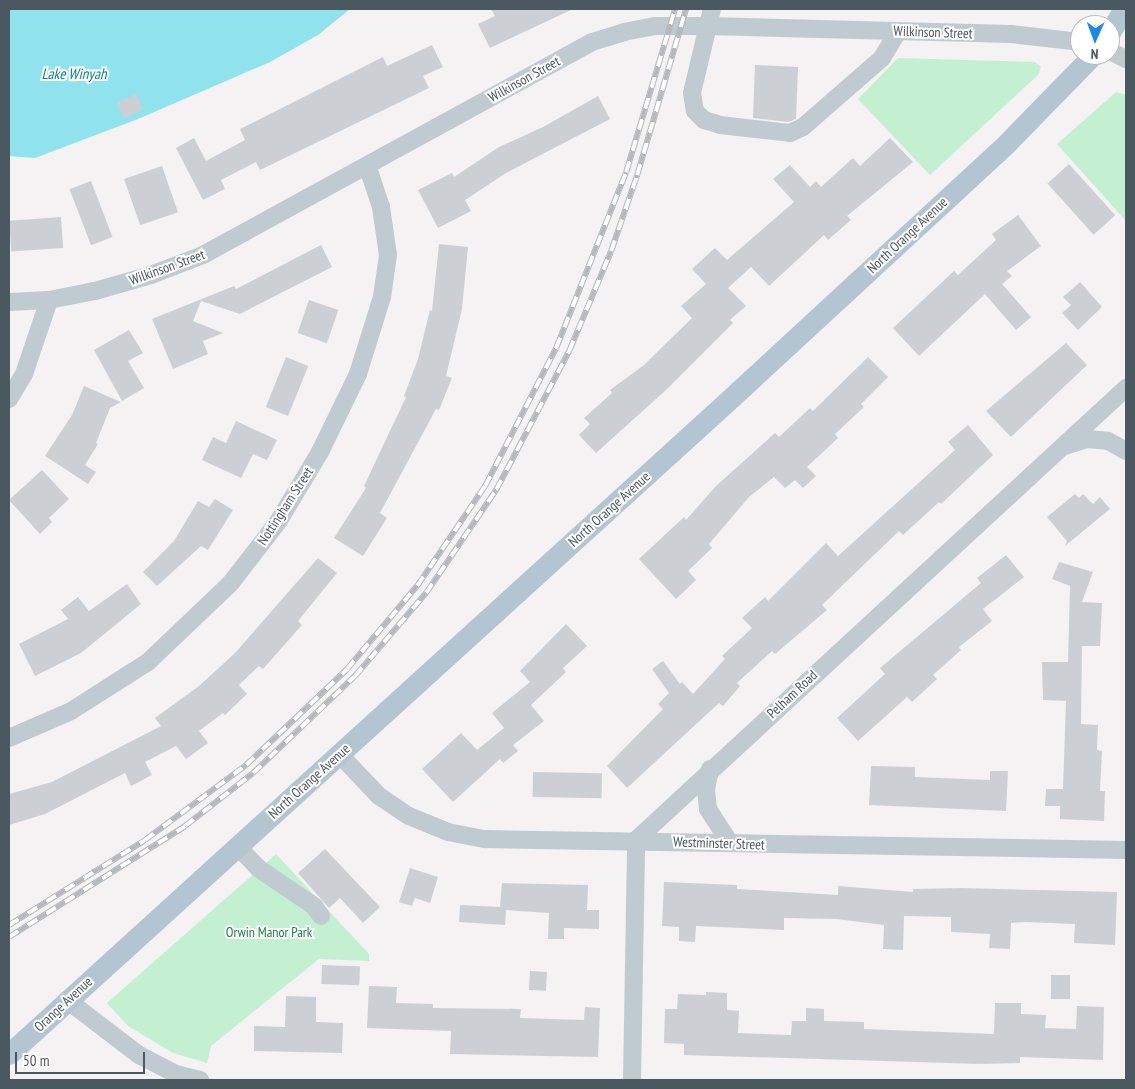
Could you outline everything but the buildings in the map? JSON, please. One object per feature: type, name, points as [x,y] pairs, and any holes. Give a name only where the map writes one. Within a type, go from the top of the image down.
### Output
[{"type":"main road","name":"North Orange Avenue","points":[[117,954],[339,754],[1007,143],[1083,65]]},
{"type":"main road","name":"Orange Avenue","points":[[9,1054],[117,954]]},
{"type":"street","name":"Wilkinson Street","points":[[9,302],[49,300],[151,276],[203,255],[592,42],[656,26],[711,17],[898,31],[1010,34],[1070,41]]},
{"type":"street","points":[[711,17],[702,63],[692,93],[695,111],[704,120],[720,125],[790,133],[803,127],[882,58],[898,31]]},
{"type":"street","name":"Nottingham Street","points":[[9,738],[72,711],[148,662],[230,584],[278,522],[320,452],[358,374],[382,296],[388,255],[381,207],[367,165]]},
{"type":"street","points":[[9,399],[24,374],[49,300]]},
{"type":"street","name":"Pelham Road","points":[[636,840],[710,769],[1126,388]]},
{"type":"street","points":[[1062,447],[1087,439],[1108,441],[1126,451]]},
{"type":"street","name":"Westminster Street","points":[[339,754],[379,796],[409,816],[448,832],[485,838],[1126,850]]},
{"type":"street","points":[[710,769],[706,790],[708,809],[730,843]]},
{"type":"street","points":[[632,1080],[636,840]]},
{"type":"street","points":[[237,846],[258,868],[314,906],[321,916]]},
{"type":"street","points":[[67,1000],[139,1056],[176,1074],[200,1080]]},
{"type":"green space","points":[[898,58],[1035,62],[1041,67],[1038,75],[930,175],[858,99]]},
{"type":"green space","points":[[1116,92],[1126,95],[1126,221],[1057,144]]},
{"type":"green space","name":"Orwin Manor Park","points":[[276,854],[369,954],[369,961],[319,959],[211,1046],[207,1063],[173,1053],[128,1026],[107,1003]]},
{"type":"water","name":"Lake Winyah","points":[[9,9],[350,9],[318,35],[270,62],[138,119],[35,158],[9,156]]},
{"type":"railway","points":[[9,925],[145,840],[246,765],[347,669],[417,586],[485,486],[556,348],[626,172],[675,9]]},
{"type":"railway","points":[[9,937],[185,826],[253,773],[355,676],[426,593],[496,490],[569,351],[611,251],[637,175],[686,9]]}]
